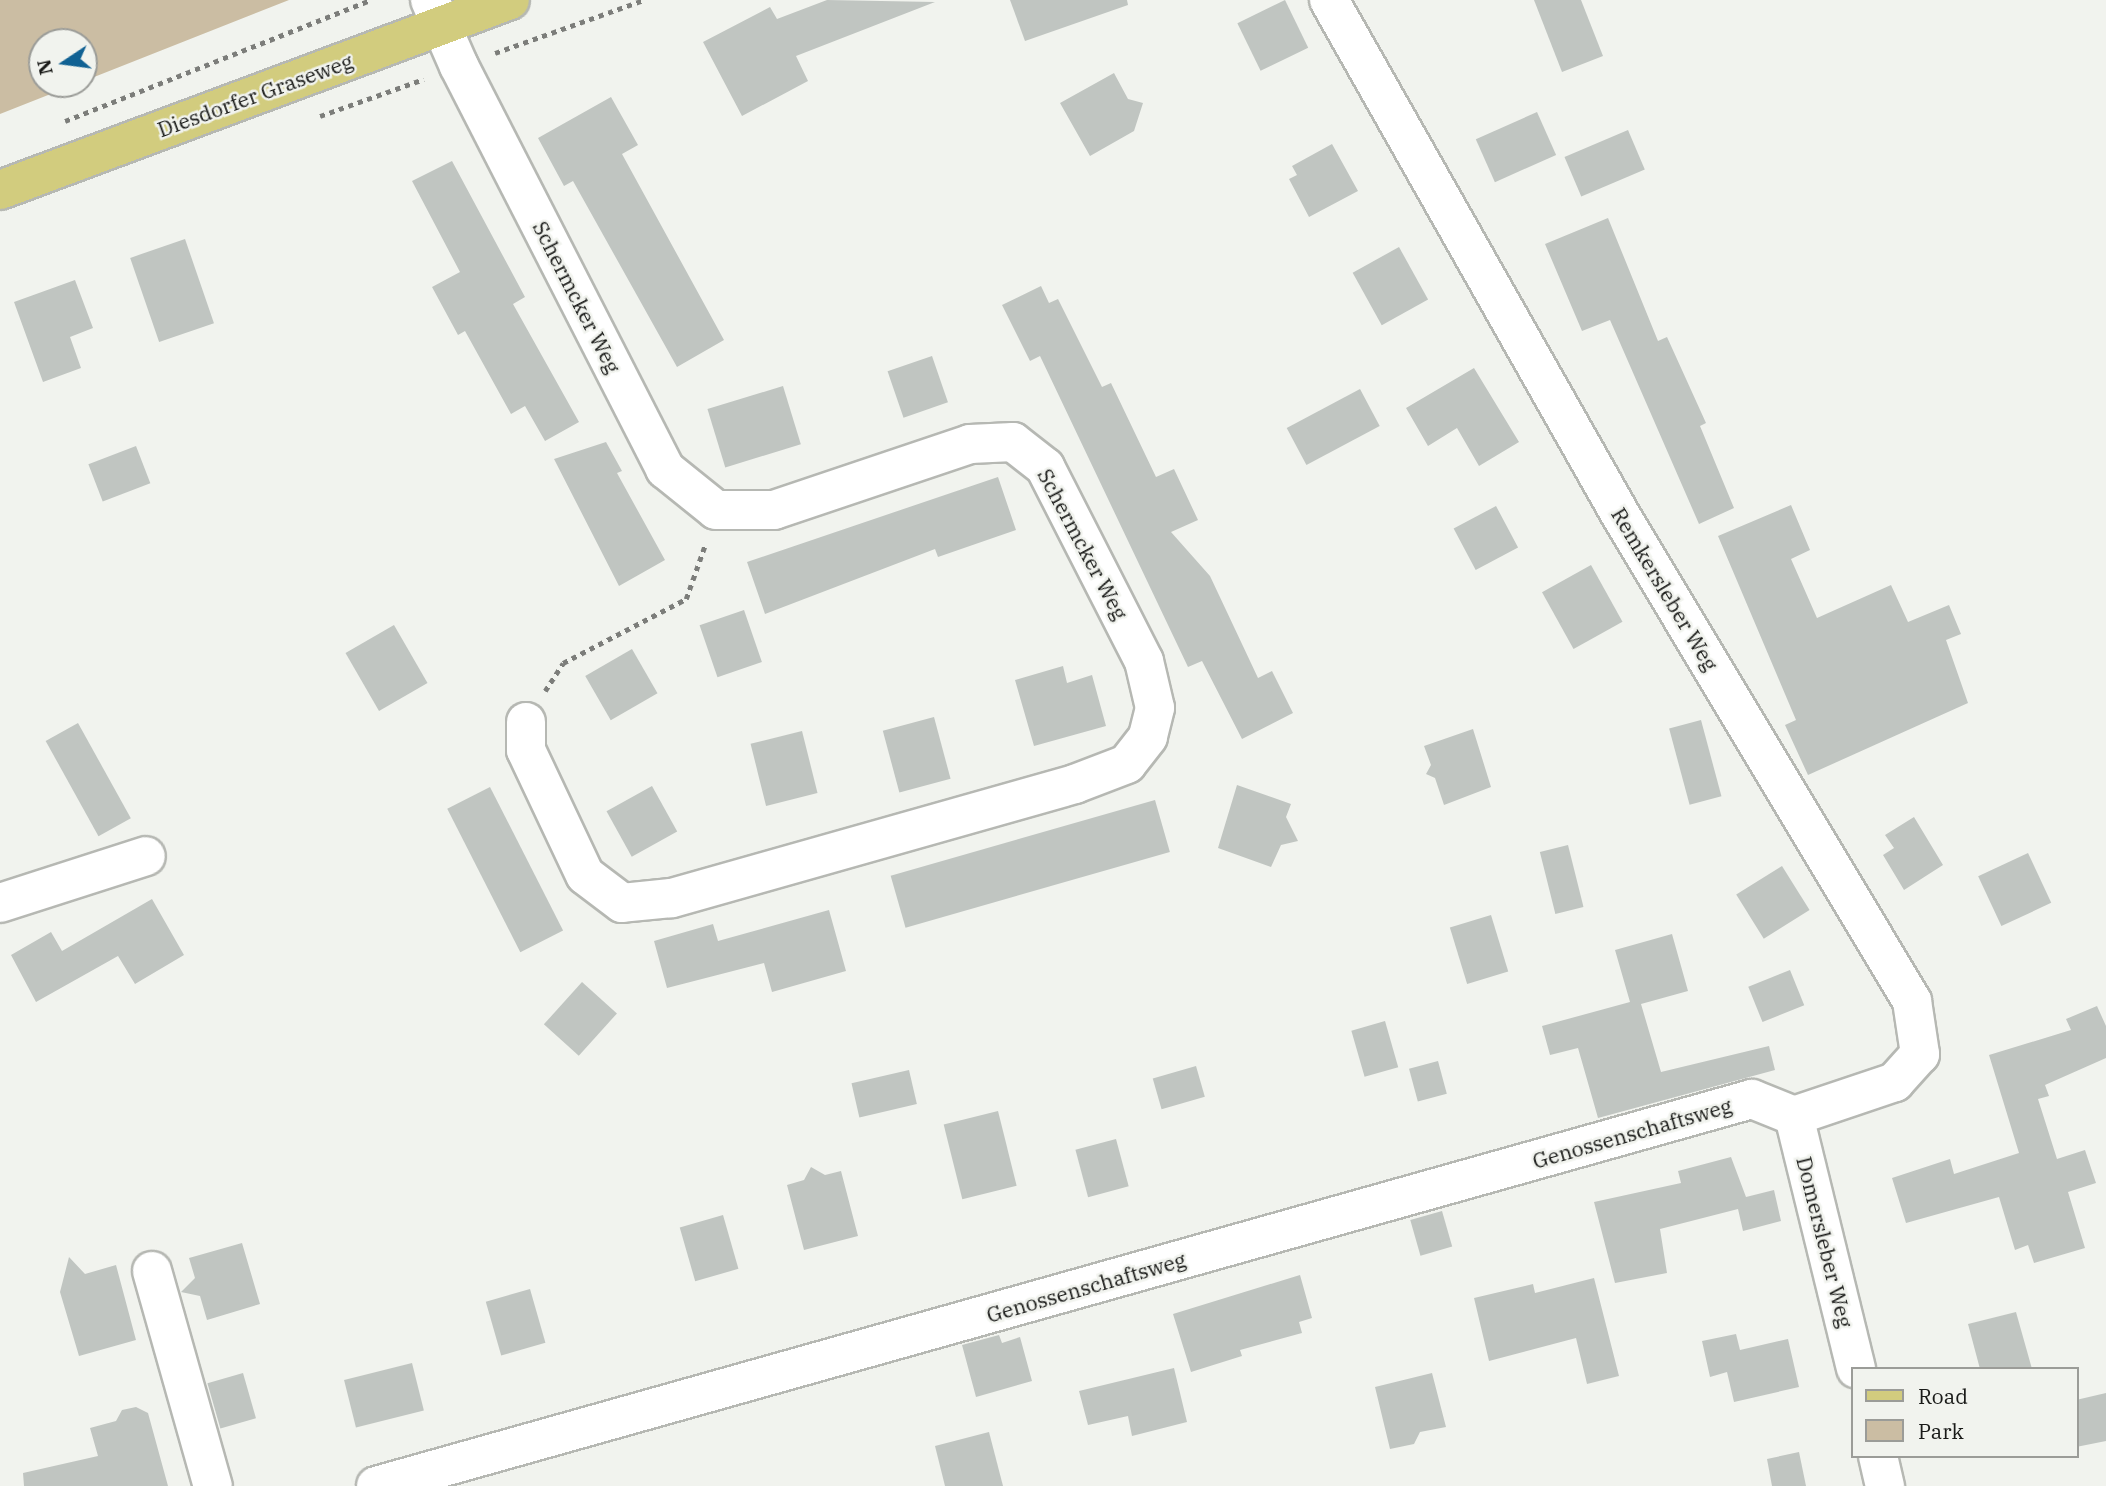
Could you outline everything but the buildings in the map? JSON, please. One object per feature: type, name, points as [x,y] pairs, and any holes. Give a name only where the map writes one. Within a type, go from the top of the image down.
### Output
[{"type":"main road","name":"Diesdorfer Graseweg","points":[[0,190],[436,13],[510,0]]},
{"type":"street","name":"Remkersleber Weg","points":[[1329,0],[1620,514],[1912,1001],[1920,1054],[1895,1082],[1794,1116]]},
{"type":"street","name":"Schermcker Weg","points":[[436,13],[665,469],[716,510],[774,510],[970,444],[1013,442],[1045,467],[1144,661],[1155,708],[1148,737],[1127,764],[1076,784],[671,898],[622,903],[585,875],[526,750],[526,722]]},
{"type":"street","points":[[0,903],[146,856]]},
{"type":"street","name":"Genossenschaftsweg","points":[[376,1486],[1752,1100],[1794,1116]]},
{"type":"street","name":"Domersleber Weg","points":[[1794,1116],[1856,1367]]},
{"type":"street","points":[[152,1271],[213,1486]]},
{"type":"street","points":[[1878,1458],[1885,1486]]},
{"type":"path","points":[[58,124],[370,0]]},
{"type":"path","points":[[488,56],[644,0]]},
{"type":"path","points":[[526,722],[563,663],[686,599],[716,510]]},
{"type":"green space","points":[[0,0],[289,0],[98,75],[98,28],[28,28],[28,98],[41,98],[0,114]]}]
